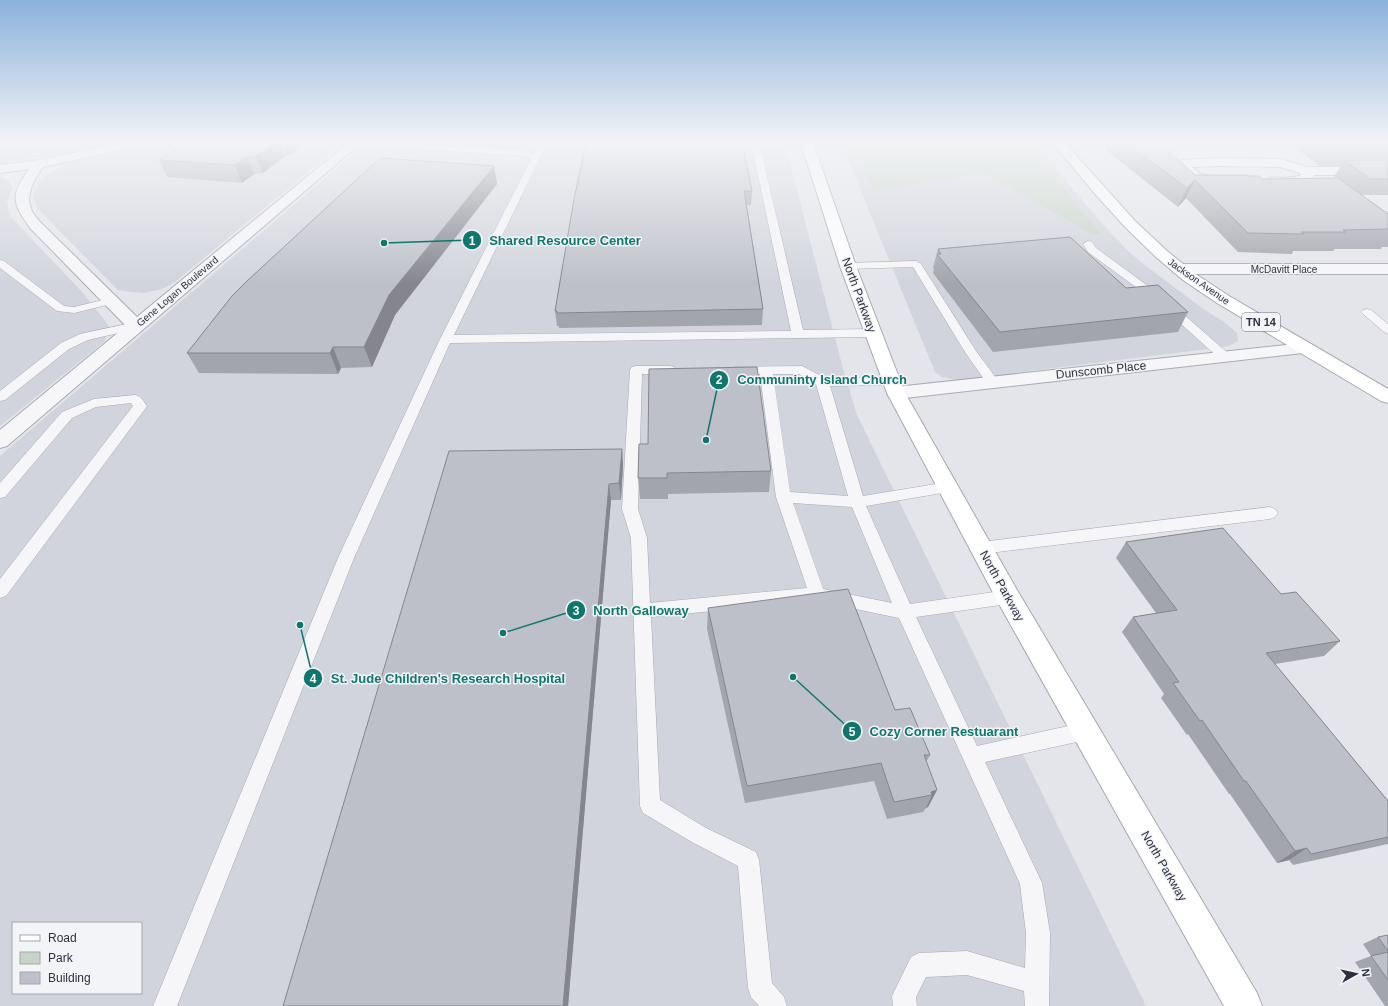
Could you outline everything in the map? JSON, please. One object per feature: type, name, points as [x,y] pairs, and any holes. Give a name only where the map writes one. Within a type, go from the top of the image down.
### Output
[{"type":"main road","name":"North Parkway","points":[[823,190],[848,266],[894,387],[1008,597],[1244,1006]]},
{"type":"main road","name":"Jackson Avenue","points":[[1097,190],[1137,232],[1180,270],[1224,300],[1388,397]]},
{"type":"street","points":[[25,190],[22,199],[24,210],[36,225],[136,326]]},
{"type":"street","name":"Gene Logan Boulevard","points":[[0,441],[299,190]]},
{"type":"street","name":"McDavitt Place","points":[[1180,270],[1388,269]]},
{"type":"street","name":"Dunscomb Place","points":[[894,387],[993,382],[1305,348]]},
{"type":"lane","points":[[165,1006],[346,558],[446,339],[519,190]]},
{"type":"lane","points":[[766,190],[798,334]]},
{"type":"lane","points":[[1088,244],[1092,250],[1163,302],[1225,357]]},
{"type":"lane","points":[[0,263],[61,309],[74,310],[111,301]]},
{"type":"lane","points":[[848,266],[916,264],[971,352],[993,382]]},
{"type":"lane","points":[[1367,312],[1388,330]]},
{"type":"lane","points":[[0,397],[65,346],[84,337],[136,326]]},
{"type":"lane","points":[[446,339],[873,333]]},
{"type":"lane","points":[[682,370],[636,370],[630,509],[639,538],[650,806],[699,835],[748,860],[760,988],[775,1006]]},
{"type":"lane","points":[[728,370],[802,370],[822,382],[894,387]]},
{"type":"lane","points":[[766,370],[783,497],[817,594]]},
{"type":"lane","points":[[822,382],[857,502],[905,612],[1031,883],[1038,933],[1037,995],[967,963],[919,964],[904,996],[905,1006]]},
{"type":"lane","points":[[0,493],[67,415],[94,402],[135,399],[140,406],[0,591]]},
{"type":"lane","points":[[783,497],[857,502],[948,487]]},
{"type":"lane","points":[[981,548],[1270,513]]},
{"type":"lane","points":[[642,611],[817,594],[905,612],[1008,597]]},
{"type":"lane","points":[[972,756],[1086,731]]},
{"type":"shaded area","points":[[0,190],[12,190],[7,201],[10,216],[84,294],[109,326],[105,341],[0,426]]},
{"type":"shaded area","points":[[36,190],[286,190],[175,282],[162,289],[144,293],[118,290],[38,209],[33,197]]},
{"type":"shaded area","points":[[311,190],[797,190],[842,365],[857,415],[1146,1006],[0,1006],[0,456]]},
{"type":"shaded area","points":[[860,190],[1074,190],[1126,249],[1142,263],[1202,308],[1227,324],[1237,333],[1238,341],[1229,346],[1208,349],[958,380],[942,377],[935,372]]},
{"type":"green space","points":[[1015,190],[1065,190],[1101,234],[1092,234]]},
{"type":"building","points":[[345,190],[475,190],[389,295],[364,347],[333,347],[330,353],[187,353],[232,296]]},
{"type":"building","points":[[576,190],[752,190],[744,191],[763,309],[557,313],[557,311],[555,311]]},
{"type":"building","points":[[1205,190],[1355,190],[1388,214],[1388,229],[1343,230],[1346,232],[1301,232],[1304,234],[1248,233]]},
{"type":"building","points":[[1070,237],[1126,288],[1158,285],[1188,312],[1000,332],[937,254],[941,254],[938,249]]},
{"type":"building","points":[[757,367],[771,471],[667,473],[667,478],[638,478],[639,444],[648,444],[649,369]]},
{"type":"building","points":[[622,449],[619,483],[609,484],[563,1006],[283,1006],[449,451]]},
{"type":"building","points":[[1223,528],[1281,594],[1296,592],[1340,641],[1266,653],[1388,801],[1388,837],[1311,854],[1307,848],[1295,851],[1202,720],[1200,721],[1173,683],[1179,682],[1133,617],[1177,610],[1126,542]]},
{"type":"building","points":[[848,589],[895,710],[910,708],[930,755],[924,755],[937,790],[931,792],[932,795],[894,802],[881,763],[747,786],[708,608]]},
{"type":"building","points":[[1388,935],[1388,951],[1378,937]]},
{"type":"building","points":[[1388,952],[1388,980],[1371,956]]},
{"type":"place","name":"Shared Resource Center","points":[[384,243]]},
{"type":"place","name":"Communinty Island Church","points":[[706,440]]},
{"type":"place","name":"St. Jude Children's Research Hospital","points":[[300,625]]},
{"type":"place","name":"North Galloway","points":[[503,633]]},
{"type":"place","name":"Cozy Corner Restuarant","points":[[793,677]]}]
